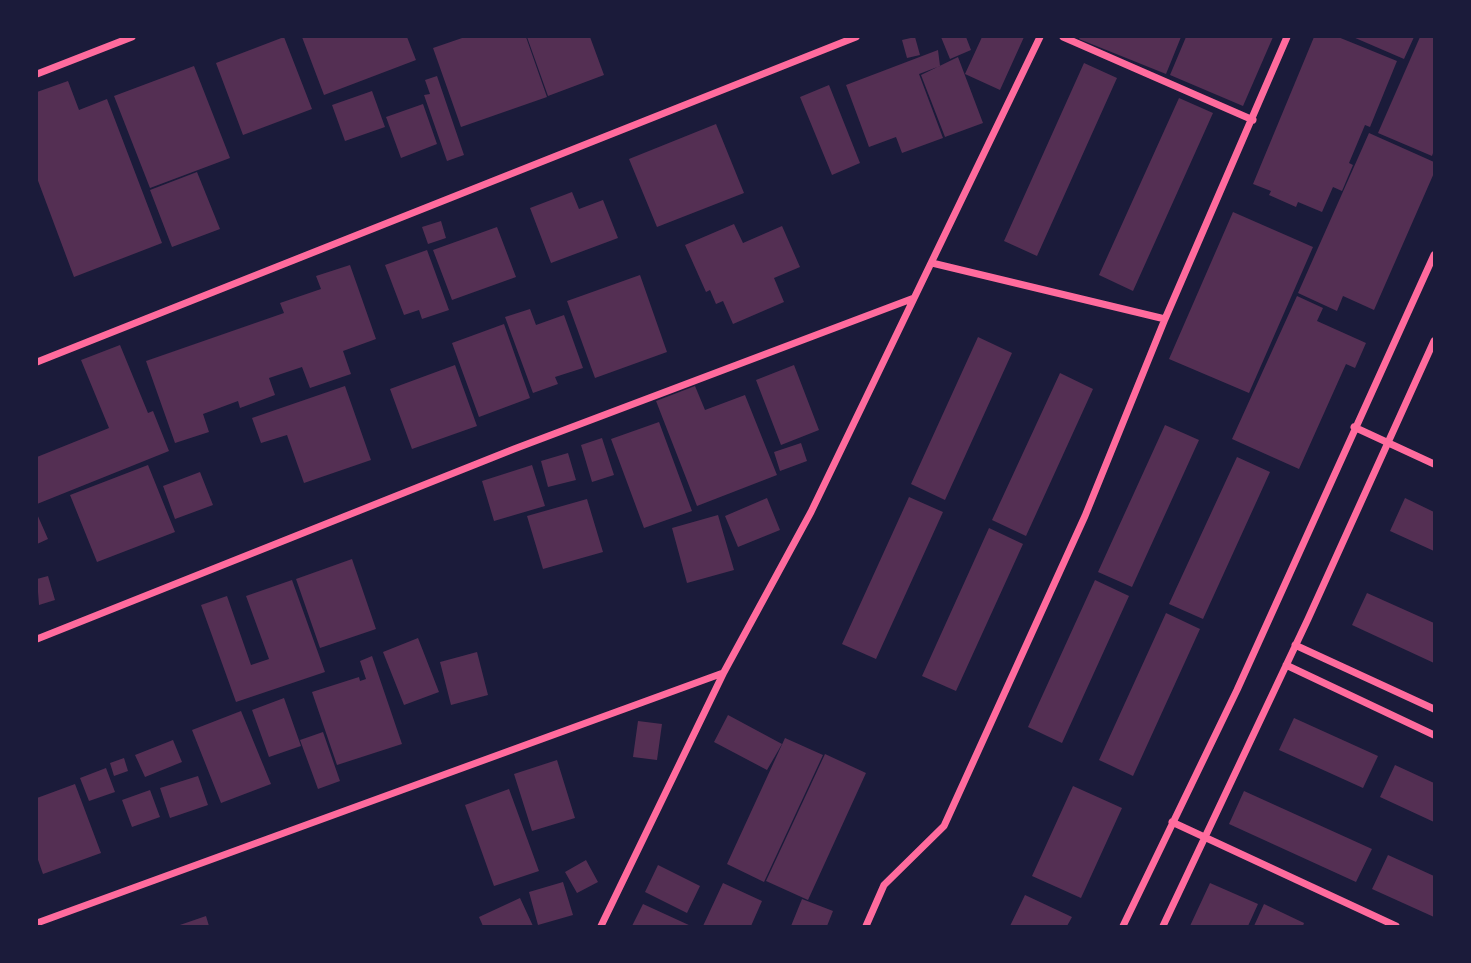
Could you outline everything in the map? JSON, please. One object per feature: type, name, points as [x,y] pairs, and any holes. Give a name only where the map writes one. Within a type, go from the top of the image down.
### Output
[{"type":"street","points":[[37,74],[132,37]]},
{"type":"street","points":[[37,362],[856,37]]},
{"type":"street","points":[[601,926],[724,672],[811,512],[1040,37]]},
{"type":"street","points":[[1063,37],[1253,120]]},
{"type":"street","points":[[866,926],[884,885],[944,826],[1085,516],[1165,319],[1287,37]]},
{"type":"street","points":[[1123,926],[1237,690],[1434,255]]},
{"type":"street","points":[[932,263],[1165,319]]},
{"type":"street","points":[[37,639],[514,449],[915,298]]},
{"type":"street","points":[[1163,926],[1434,341]]},
{"type":"street","points":[[1354,427],[1434,464]]},
{"type":"street","points":[[1295,645],[1434,709]]},
{"type":"street","points":[[1286,665],[1434,735]]},
{"type":"street","points":[[37,923],[724,672]]},
{"type":"street","points":[[1172,822],[1396,926]]},
{"type":"building","points":[[284,37],[312,109],[243,135],[216,63]]},
{"type":"building","points":[[302,37],[407,37],[416,60],[324,95]]},
{"type":"building","points":[[465,37],[526,37],[547,97],[461,127],[433,48]]},
{"type":"building","points":[[527,37],[590,37],[604,75],[548,96]]},
{"type":"building","points":[[915,37],[920,55],[907,58],[902,40]]},
{"type":"building","points":[[941,37],[966,37],[971,50],[950,59]]},
{"type":"building","points":[[982,37],[1024,37],[1000,90],[965,74]]},
{"type":"building","points":[[1181,37],[1166,74],[1079,39]]},
{"type":"building","points":[[1186,37],[1273,37],[1243,106],[1170,75]]},
{"type":"building","points":[[1314,37],[1338,37],[1397,61],[1370,127],[1365,125],[1349,163],[1353,165],[1342,191],[1333,187],[1322,212],[1298,202],[1296,207],[1269,195],[1271,191],[1253,184]]},
{"type":"building","points":[[1353,37],[1414,37],[1404,59]]},
{"type":"building","points":[[1420,37],[1434,37],[1432,156],[1378,133]]},
{"type":"building","points":[[938,50],[940,66],[919,74],[943,138],[902,153],[896,137],[869,147],[846,85]]},
{"type":"building","points":[[958,57],[983,123],[945,137],[921,75]]},
{"type":"building","points":[[1084,63],[1117,78],[1037,256],[1004,241]]},
{"type":"building","points":[[194,66],[230,158],[150,188],[114,96]]},
{"type":"building","points":[[437,76],[464,155],[447,161],[424,95],[430,94],[425,80]]},
{"type":"building","points":[[68,81],[79,110],[107,99],[162,243],[74,277],[37,178],[37,92]]},
{"type":"building","points":[[829,85],[860,163],[832,175],[800,97]]},
{"type":"building","points":[[372,91],[385,127],[345,141],[332,105]]},
{"type":"building","points":[[1179,98],[1213,113],[1133,291],[1099,275]]},
{"type":"building","points":[[423,104],[437,144],[401,158],[386,117]]},
{"type":"building","points":[[716,124],[744,193],[657,227],[629,159]]},
{"type":"building","points":[[1369,133],[1434,162],[1434,173],[1374,310],[1343,296],[1337,311],[1298,293]]},
{"type":"building","points":[[197,172],[220,229],[172,247],[150,190]]},
{"type":"building","points":[[572,192],[579,209],[603,200],[618,238],[551,263],[530,208]]},
{"type":"building","points":[[1233,212],[1313,247],[1249,393],[1169,359]]},
{"type":"building","points":[[441,221],[446,238],[428,244],[422,227]]},
{"type":"building","points":[[734,224],[743,243],[782,226],[800,267],[774,278],[784,302],[733,324],[723,301],[716,304],[710,290],[706,292],[685,245]]},
{"type":"building","points":[[497,227],[516,277],[452,300],[433,250]]},
{"type":"building","points":[[427,250],[449,310],[422,319],[419,310],[404,315],[385,265]]},
{"type":"building","points":[[350,265],[376,339],[343,351],[351,374],[310,388],[302,367],[269,378],[275,395],[240,408],[238,401],[203,414],[209,432],[175,443],[146,361],[284,313],[280,303],[321,289],[316,276]]},
{"type":"building","points":[[640,275],[667,352],[595,378],[567,301]]},
{"type":"building","points":[[1297,296],[1323,308],[1317,321],[1366,343],[1355,368],[1346,364],[1299,469],[1232,439]]},
{"type":"building","points":[[530,309],[536,325],[564,315],[583,368],[555,377],[558,384],[533,393],[505,317]]},
{"type":"building","points":[[504,324],[530,398],[479,417],[452,343]]},
{"type":"building","points":[[978,337],[1012,353],[945,500],[911,484]]},
{"type":"building","points":[[120,345],[148,413],[153,411],[169,451],[37,504],[37,457],[109,428],[81,360]]},
{"type":"building","points":[[455,365],[477,426],[412,449],[390,389]]},
{"type":"building","points":[[794,365],[819,430],[781,445],[756,380]]},
{"type":"building","points":[[1060,373],[1093,389],[1026,536],[992,520]]},
{"type":"building","points":[[345,386],[371,460],[304,483],[287,435],[261,443],[252,418]]},
{"type":"building","points":[[695,386],[705,410],[745,395],[777,475],[697,506],[656,401]]},
{"type":"building","points":[[659,422],[692,511],[644,528],[611,439]]},
{"type":"building","points":[[1165,425],[1199,440],[1132,587],[1098,572]]},
{"type":"building","points":[[602,438],[614,475],[592,482],[581,445]]},
{"type":"building","points":[[801,443],[807,461],[780,471],[774,452]]},
{"type":"building","points":[[568,453],[576,480],[548,487],[541,461]]},
{"type":"building","points":[[1237,457],[1270,472],[1203,619],[1169,604]]},
{"type":"building","points":[[148,465],[175,532],[97,562],[70,495]]},
{"type":"building","points":[[532,465],[545,506],[494,521],[482,481]]},
{"type":"building","points":[[200,472],[213,505],[175,519],[163,486]]},
{"type":"building","points":[[909,497],[943,512],[876,659],[842,644]]},
{"type":"building","points":[[767,498],[780,530],[738,547],[725,516]]},
{"type":"building","points":[[1405,498],[1434,512],[1434,551],[1390,531]]},
{"type":"building","points":[[587,499],[603,552],[543,569],[527,516]]},
{"type":"building","points":[[37,514],[48,539],[37,544]]},
{"type":"building","points":[[718,515],[734,570],[687,583],[672,528]]},
{"type":"building","points":[[989,528],[1023,544],[956,691],[922,676]]},
{"type":"building","points":[[352,559],[376,629],[320,648],[296,579]]},
{"type":"building","points":[[48,576],[55,600],[39,605],[37,579]]},
{"type":"building","points":[[292,580],[325,672],[236,702],[201,605],[227,596],[251,665],[269,659],[246,596]]},
{"type":"building","points":[[1095,580],[1129,596],[1062,743],[1028,727]]},
{"type":"building","points":[[1367,593],[1434,623],[1434,663],[1352,625]]},
{"type":"building","points":[[1166,613],[1200,629],[1133,776],[1099,760]]},
{"type":"building","points":[[418,638],[439,692],[404,705],[383,652]]},
{"type":"building","points":[[477,652],[488,695],[451,705],[440,662]]},
{"type":"building","points":[[372,656],[402,744],[337,765],[312,692],[359,677],[360,681],[366,679],[360,661]]},
{"type":"building","points":[[284,698],[301,746],[269,757],[252,710]]},
{"type":"building","points":[[241,711],[271,784],[221,803],[192,730]]},
{"type":"building","points":[[728,715],[782,744],[767,770],[714,742]]},
{"type":"building","points":[[1294,718],[1378,756],[1363,788],[1279,750]]},
{"type":"building","points":[[638,721],[662,724],[657,760],[633,757]]},
{"type":"building","points":[[323,732],[340,781],[318,789],[300,740]]},
{"type":"building","points":[[785,738],[823,755],[764,882],[727,864]]},
{"type":"building","points":[[173,740],[182,762],[145,777],[135,755]]},
{"type":"building","points":[[825,754],[866,773],[808,900],[766,881]]},
{"type":"building","points":[[124,758],[128,771],[114,776],[110,763]]},
{"type":"building","points":[[557,760],[575,818],[532,831],[514,774]]},
{"type":"building","points":[[1395,765],[1434,783],[1434,822],[1380,797]]},
{"type":"building","points":[[106,768],[115,792],[89,801],[80,778]]},
{"type":"building","points":[[198,776],[208,805],[170,818],[160,788]]},
{"type":"building","points":[[75,784],[101,853],[43,874],[37,857],[37,798]]},
{"type":"building","points":[[1073,786],[1122,808],[1081,898],[1032,876]]},
{"type":"building","points":[[509,789],[539,871],[494,886],[465,805]]},
{"type":"building","points":[[150,790],[160,817],[132,827],[122,800]]},
{"type":"building","points":[[1244,791],[1372,849],[1356,882],[1229,824]]},
{"type":"building","points":[[1388,855],[1434,876],[1434,917],[1372,889]]},
{"type":"building","points":[[586,860],[598,882],[577,893],[565,872]]},
{"type":"building","points":[[658,865],[700,886],[687,913],[645,892]]},
{"type":"building","points":[[563,882],[573,915],[538,925],[529,892]]},
{"type":"building","points":[[723,883],[762,901],[751,926],[703,926]]},
{"type":"building","points":[[1210,883],[1258,904],[1248,926],[1190,926]]},
{"type":"building","points":[[1025,895],[1072,917],[1067,926],[1010,926]]},
{"type":"building","points":[[520,898],[533,926],[483,926],[479,917]]},
{"type":"building","points":[[802,899],[833,911],[827,926],[791,926]]},
{"type":"building","points":[[643,904],[691,926],[632,926]]},
{"type":"building","points":[[1264,904],[1304,923],[1303,926],[1254,926]]},
{"type":"building","points":[[206,916],[209,926],[177,926]]}]
